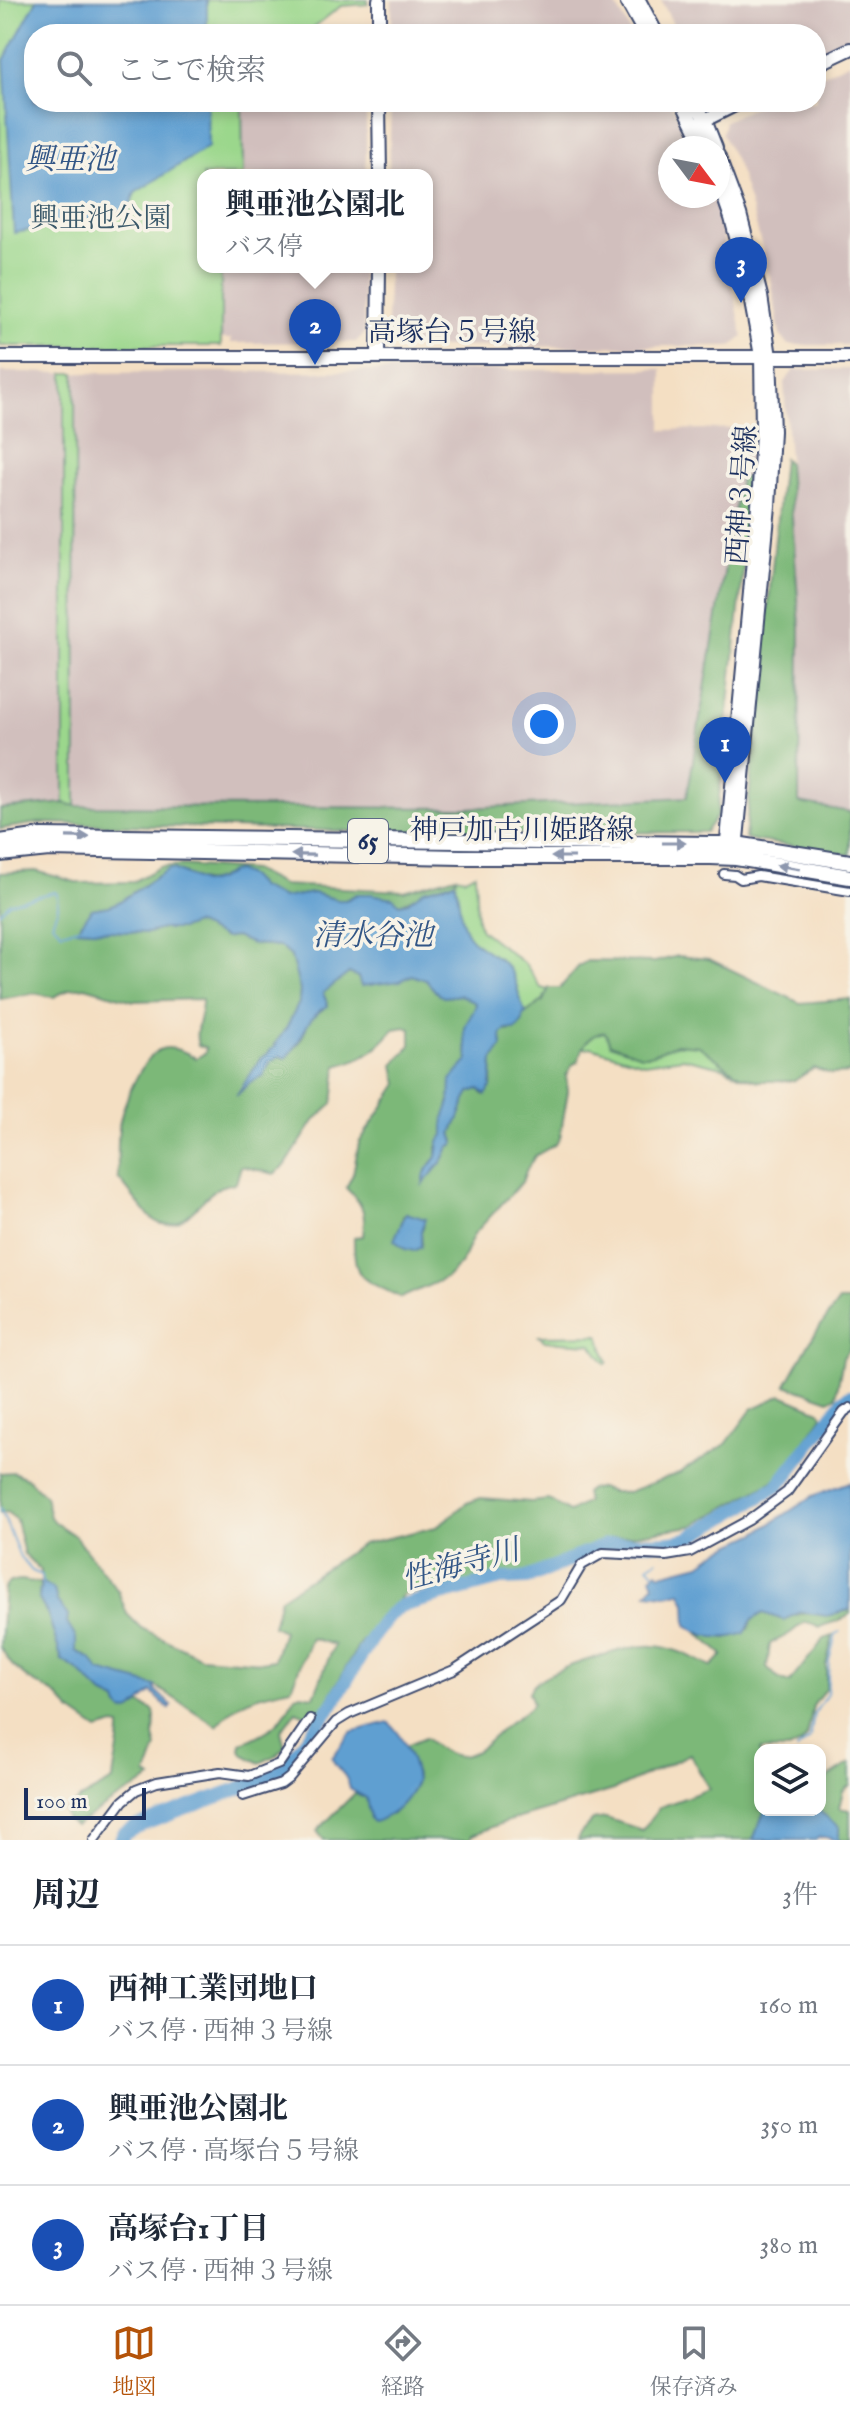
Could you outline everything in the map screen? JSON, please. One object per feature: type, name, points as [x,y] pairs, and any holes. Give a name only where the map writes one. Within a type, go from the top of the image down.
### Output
[{"type":"main road","name":"神戸加古川姫路線","points":[[0,842],[42,836],[731,851],[850,862]]},
{"type":"main road","name":"神戸加古川姫路線","points":[[0,854],[49,849],[430,857],[731,851],[850,877]]},
{"type":"street","points":[[379,0],[379,24]]},
{"type":"street","points":[[626,0],[639,24]]},
{"type":"street","points":[[639,0],[652,24]]},
{"type":"street","points":[[826,60],[850,49]]},
{"type":"street","points":[[379,112],[380,169]]},
{"type":"street","points":[[691,112],[709,136]]},
{"type":"street","points":[[698,112],[703,136]]},
{"type":"street","points":[[700,122],[720,112]]},
{"type":"street","name":"西神３号線","points":[[730,189],[744,228],[761,296],[773,431],[769,506],[731,851]]},
{"type":"street","name":"西神３号線","points":[[727,208],[766,356]]},
{"type":"street","points":[[378,357],[379,273]]},
{"type":"street","name":"高塚台５号線","points":[[0,357],[850,357]]},
{"type":"street","points":[[731,851],[735,875]]},
{"type":"street","points":[[724,874],[741,879],[758,876],[850,891]]},
{"type":"street","points":[[243,1796],[281,1784],[289,1778],[336,1722],[454,1670],[561,1600],[582,1565],[603,1553],[661,1556],[690,1552],[749,1520],[787,1492],[850,1408]]},
{"type":"street","points":[[94,1840],[123,1801],[136,1790],[157,1782],[220,1772],[249,1776],[279,1764],[310,1719]]},
{"type":"street","points":[[241,1776],[257,1792]]},
{"type":"shaded area","points":[[392,0],[613,0],[626,24],[392,24]]},
{"type":"shaded area","points":[[661,0],[850,0],[850,40],[826,51],[826,24],[673,24]]},
{"type":"shaded area","points":[[850,62],[850,345],[789,345],[780,335],[772,285],[753,214],[730,150],[730,136],[722,134],[725,121],[744,112],[826,112],[826,73]]},
{"type":"shaded area","points":[[242,112],[366,112],[366,169],[243,169]]},
{"type":"shaded area","points":[[391,112],[675,112],[687,136],[658,136],[658,208],[717,208],[743,337],[732,346],[400,347],[387,337],[388,273],[433,273],[433,169],[389,169]]},
{"type":"shaded area","points":[[221,273],[362,273],[364,334],[356,342],[231,343],[231,339],[221,339]]},
{"type":"shaded area","points":[[662,369],[662,430],[752,428],[747,478],[740,478],[687,797],[467,808],[76,806],[75,373]]},
{"type":"shaded area","points":[[850,369],[850,812],[799,803],[800,627],[784,383],[794,370]]},
{"type":"shaded area","points":[[0,372],[64,373],[64,803],[0,809]]},
{"type":"green space","name":"興亜池公園","points":[[0,0],[368,0],[368,4],[341,6],[318,24],[24,24],[24,112],[242,112],[243,169],[197,169],[197,273],[221,273],[221,346],[0,346]]},
{"type":"green space","points":[[64,373],[75,373],[76,806],[64,803]]},
{"type":"green space","points":[[783,458],[788,463],[800,627],[799,803],[850,812],[850,855],[745,839]]},
{"type":"green space","points":[[740,477],[747,478],[744,563],[717,816],[705,832],[466,834],[39,823],[0,829],[0,809],[64,803],[76,806],[467,808],[687,797]]},
{"type":"green space","points":[[182,865],[253,870],[282,885],[404,891],[456,876],[455,882],[441,885],[400,904],[371,894],[357,894],[345,900],[313,893],[282,898],[231,872],[202,881],[174,869],[117,903],[92,909],[78,929],[147,933],[195,924],[225,938],[235,937],[253,944],[279,946],[291,956],[300,990],[299,1003],[287,1027],[268,1054],[261,1058],[237,1095],[250,1082],[263,1076],[269,1063],[280,1056],[284,1058],[292,1051],[308,1021],[328,1005],[323,993],[349,973],[358,977],[361,986],[412,975],[426,980],[444,997],[460,995],[473,1000],[477,1007],[465,1030],[468,1061],[450,1096],[437,1157],[423,1181],[442,1162],[453,1145],[452,1133],[470,1092],[479,1089],[484,1095],[492,1085],[493,1060],[501,1048],[501,1035],[504,1031],[514,1030],[523,1015],[543,1001],[549,988],[560,988],[587,961],[655,962],[678,956],[709,959],[800,1003],[850,999],[850,1073],[831,1074],[814,1068],[794,1081],[759,1081],[739,1075],[699,1046],[677,1044],[650,1055],[641,1055],[610,1044],[605,1032],[594,1036],[586,1042],[578,1062],[573,1064],[566,1076],[568,1091],[560,1138],[556,1144],[535,1156],[522,1182],[474,1234],[461,1263],[446,1278],[401,1298],[370,1282],[359,1272],[354,1237],[363,1236],[364,1215],[357,1199],[346,1188],[353,1174],[359,1143],[398,1084],[394,1065],[411,1045],[411,1029],[394,1029],[369,1053],[337,1066],[333,1104],[314,1121],[285,1166],[274,1174],[241,1166],[236,1183],[218,1188],[182,1220],[164,1225],[151,1218],[118,1178],[119,1127],[135,1080],[158,1051],[174,1048],[196,1058],[205,1053],[206,1048],[198,1045],[197,1040],[202,999],[134,1001],[85,987],[70,989],[54,997],[33,993],[0,999],[0,873],[36,871],[79,883],[133,882],[160,867]],"holes":[[[408,1213],[424,1226],[421,1231],[422,1244],[403,1248],[398,1242],[403,1216]]]},
{"type":"green space","points":[[475,873],[477,920],[481,930],[526,965],[541,988],[548,990],[543,1001],[526,1013],[507,966],[474,941],[463,924],[456,876],[465,878]]},
{"type":"green space","points":[[605,1031],[650,1055],[677,1044],[699,1046],[739,1075],[723,1067],[683,1058],[644,1063],[590,1047],[581,1049],[591,1037]]},
{"type":"green space","points":[[839,1301],[850,1301],[850,1347],[843,1358],[836,1396],[829,1400],[786,1385],[812,1338]]},
{"type":"green space","points":[[599,1335],[608,1362],[606,1364],[591,1344],[545,1341],[539,1336]]},
{"type":"green space","points":[[782,1395],[820,1411],[822,1416],[780,1477],[692,1526],[611,1538],[525,1573],[404,1594],[359,1644],[317,1720],[296,1711],[281,1731],[285,1747],[277,1755],[260,1763],[244,1755],[240,1750],[241,1744],[274,1726],[295,1696],[314,1696],[334,1645],[311,1638],[291,1688],[241,1703],[217,1726],[155,1686],[99,1671],[88,1657],[76,1651],[76,1638],[54,1590],[41,1582],[41,1571],[24,1554],[16,1520],[7,1512],[0,1514],[0,1473],[13,1472],[27,1478],[45,1496],[50,1517],[75,1536],[118,1591],[127,1614],[141,1628],[201,1657],[261,1662],[274,1660],[283,1631],[273,1626],[280,1598],[362,1544],[436,1527],[467,1503],[481,1498],[531,1502],[549,1500],[569,1512],[587,1502],[585,1493],[590,1489],[628,1492],[679,1473],[726,1444],[752,1409]]},
{"type":"green space","points":[[9,1582],[40,1583],[39,1599],[48,1615],[62,1660],[79,1671],[102,1694],[117,1701],[119,1707],[132,1710],[139,1703],[154,1711],[157,1747],[147,1775],[152,1779],[75,1826],[66,1818],[65,1811],[113,1781],[120,1726],[98,1730],[72,1712],[55,1694],[28,1679],[12,1665],[0,1647],[4,1588]]},
{"type":"green space","points":[[850,1610],[850,1614],[820,1627],[803,1623],[770,1644],[767,1667],[779,1679],[789,1683],[824,1639],[833,1636],[826,1665],[826,1688],[813,1706],[807,1737],[801,1744],[754,1744],[754,1816],[763,1816],[753,1840],[578,1840],[593,1820],[606,1818],[642,1830],[660,1807],[709,1789],[690,1754],[614,1790],[505,1822],[472,1835],[470,1840],[324,1840],[317,1831],[355,1793],[367,1798],[370,1819],[392,1814],[414,1788],[416,1775],[405,1746],[425,1738],[456,1756],[473,1753],[531,1706],[533,1703],[529,1692],[534,1684],[559,1670],[643,1646],[676,1651],[711,1667],[723,1655],[699,1634],[727,1638],[749,1629],[752,1620],[763,1613],[783,1620],[800,1614]]},
{"type":"green space","points":[[850,1763],[850,1785],[843,1791],[839,1808],[850,1810],[850,1840],[839,1840],[823,1816],[826,1816],[826,1779]]},
{"type":"water","name":"興亜池","points":[[37,0],[207,0],[207,24],[24,24],[24,112],[207,112],[208,147],[135,193],[128,212],[14,233],[4,60]]},
{"type":"water","name":"清水谷池","points":[[169,869],[204,883],[237,871],[250,877],[259,887],[282,898],[313,893],[346,900],[357,894],[371,894],[393,898],[400,904],[424,890],[455,882],[466,931],[474,941],[507,966],[526,1013],[516,1030],[506,1029],[501,1035],[502,1046],[493,1060],[491,1087],[486,1095],[479,1089],[470,1092],[452,1133],[455,1143],[423,1184],[425,1173],[437,1157],[439,1142],[444,1135],[451,1080],[468,1061],[465,1028],[476,1003],[460,995],[439,995],[426,980],[412,975],[400,981],[361,986],[358,977],[349,973],[323,993],[328,1006],[314,1016],[292,1052],[286,1058],[280,1056],[269,1063],[263,1076],[250,1082],[236,1096],[261,1058],[268,1054],[287,1027],[299,1003],[300,990],[291,956],[279,946],[253,944],[235,937],[225,938],[195,924],[147,933],[77,929],[92,909],[117,903]]},
{"type":"water","points":[[406,1213],[425,1219],[421,1247],[414,1251],[405,1249],[394,1240]]},
{"type":"water","points":[[850,1482],[850,1609],[827,1616],[800,1612],[784,1620],[763,1613],[752,1620],[745,1633],[715,1637],[687,1625],[686,1603],[681,1592],[666,1595],[647,1593],[654,1584],[651,1577],[658,1571],[661,1574],[700,1564],[720,1550],[755,1534],[813,1496]]},
{"type":"water","points":[[41,1582],[54,1590],[57,1601],[68,1616],[67,1623],[76,1638],[76,1651],[92,1660],[99,1671],[155,1686],[155,1690],[172,1706],[169,1709],[152,1692],[132,1710],[124,1712],[117,1701],[102,1694],[79,1671],[62,1660],[48,1615],[39,1599]]},
{"type":"water","points":[[388,1722],[407,1750],[416,1782],[399,1807],[373,1822],[366,1798],[350,1789],[332,1758],[351,1732]]},
{"type":"water","points":[[763,1816],[825,1816],[839,1827],[839,1840],[824,1837],[815,1840],[753,1840]]},
{"type":"waterway","points":[[0,912],[9,903],[55,892],[58,907],[52,923],[62,932],[79,927]]},
{"type":"waterway","name":"性海寺川","points":[[121,1840],[123,1834],[136,1827],[270,1777],[286,1767],[332,1705],[371,1639],[388,1616],[401,1606],[500,1579],[527,1578],[606,1545],[687,1539],[778,1486],[850,1396]]},
{"type":"waterway","points":[[0,1508],[20,1557],[32,1571],[41,1575],[42,1583]]},
{"type":"waterway","points":[[664,1552],[671,1543]]},
{"type":"waterway","points":[[656,1574],[648,1566],[657,1560]]},
{"type":"waterway","points":[[804,1744],[810,1739],[814,1714],[827,1694],[829,1661],[836,1634],[840,1632]]},
{"type":"place","name":"高塚台1丁目","points":[[741,303]]},
{"type":"place","name":"興亜池公園北","points":[[315,365]]},
{"type":"place","name":"西神工業団地口","points":[[725,783]]}]
